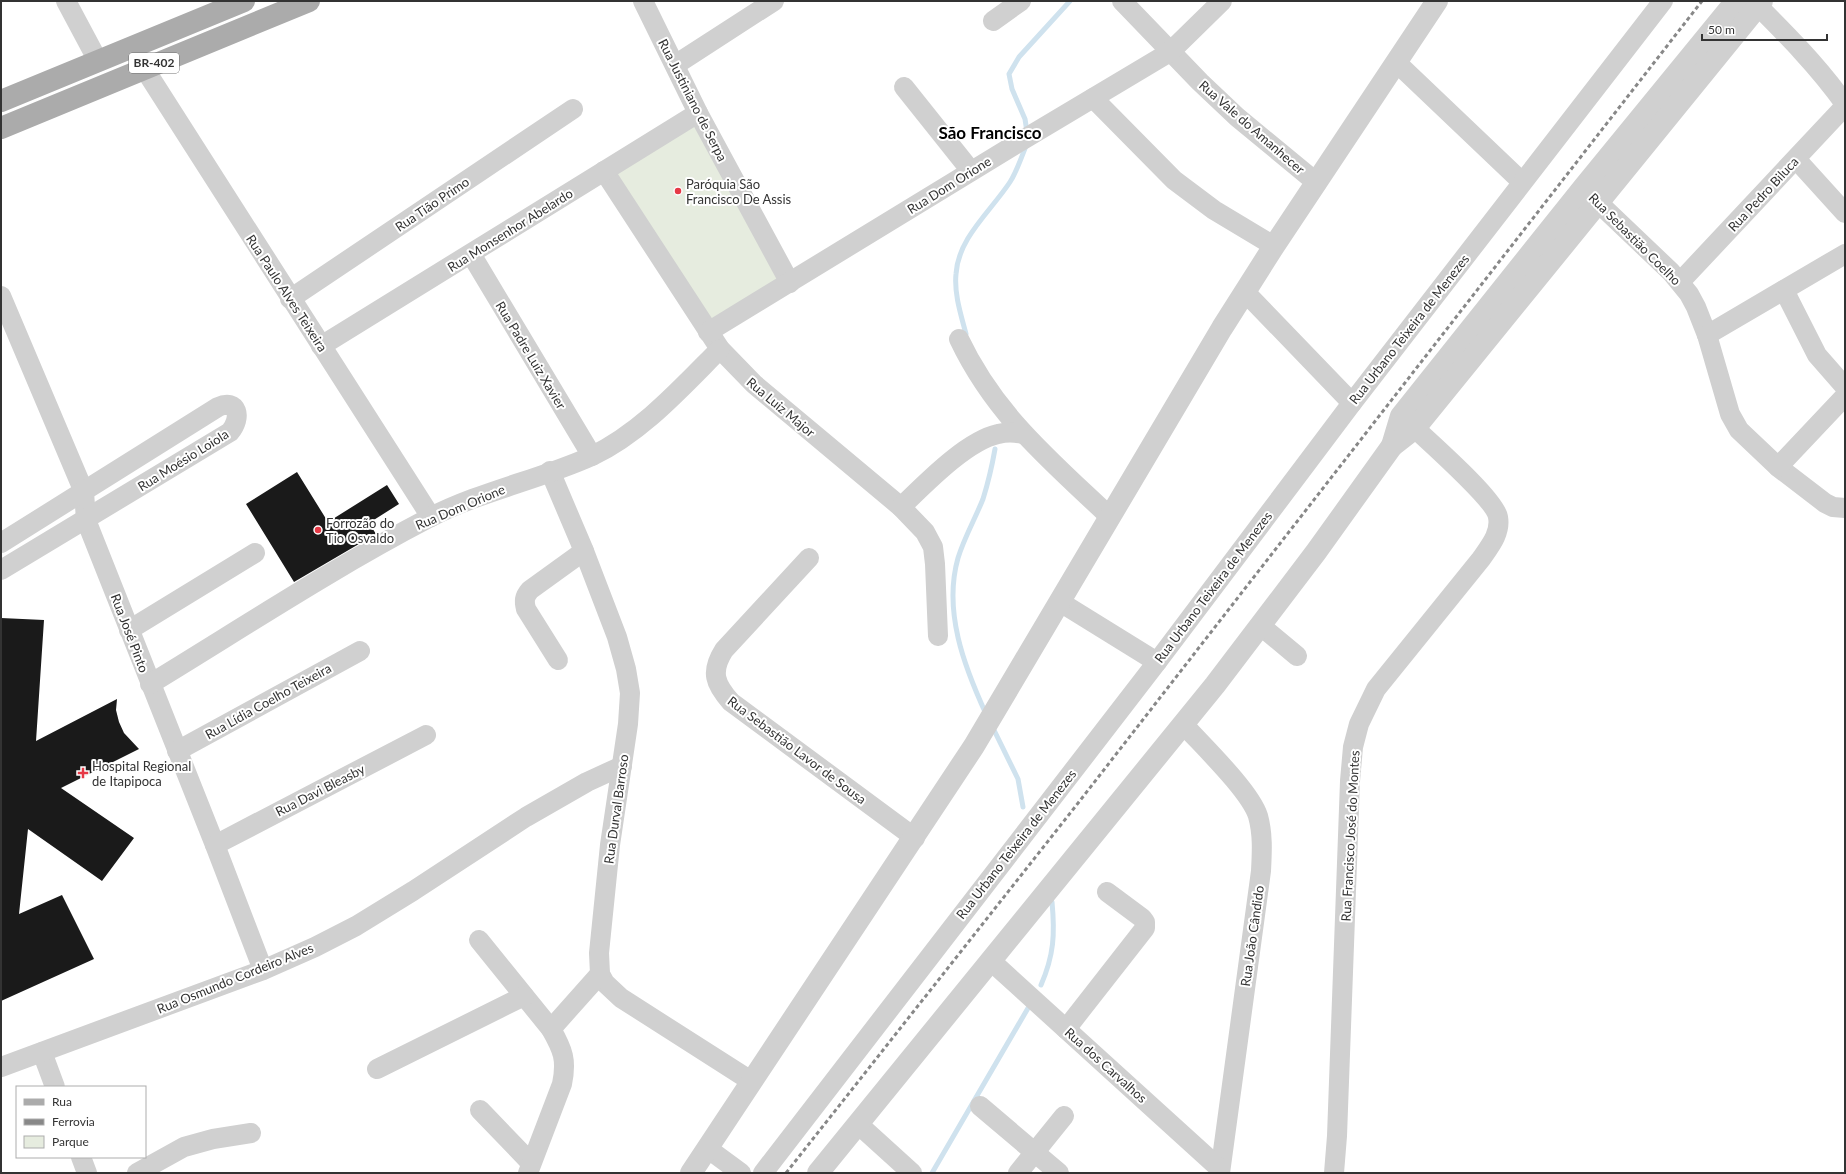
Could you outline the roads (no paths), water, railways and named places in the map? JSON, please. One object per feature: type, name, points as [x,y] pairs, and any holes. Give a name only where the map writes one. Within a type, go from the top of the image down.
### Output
[{"type":"main road","name":"BR-402","points":[[1,101],[244,1]]},
{"type":"main road","name":"BR-402","points":[[1,128],[308,1]]},
{"type":"street","points":[[66,1],[98,60]]},
{"type":"street","name":"Rua Justiniano de Serpa","points":[[643,1],[698,113],[790,283]]},
{"type":"street","points":[[675,65],[774,1]]},
{"type":"street","points":[[993,21],[1021,1]]},
{"type":"street","name":"Rua Vale do Amanhecer","points":[[1122,1],[1170,52],[1237,117],[1317,183]]},
{"type":"street","name":"Rua Dom Orione","points":[[708,332],[971,171],[1170,52],[1222,1]]},
{"type":"street","points":[[690,1173],[915,838],[983,732],[1245,292],[1437,1]]},
{"type":"street","name":"Rua Urbano Teixeira de Menezes","points":[[763,1173],[1157,662],[1352,403],[1663,1]]},
{"type":"street","points":[[818,1173],[1184,725],[1261,626],[1408,422],[1590,195],[1736,1]]},
{"type":"street","points":[[1590,195],[1757,3],[1826,77],[1845,105]]},
{"type":"street","points":[[1397,63],[1522,182]]},
{"type":"street","name":"Rua Paulo Alves Teixeira","points":[[144,68],[290,299],[431,517]]},
{"type":"street","points":[[904,87],[971,171]]},
{"type":"street","points":[[1093,98],[1174,180],[1214,210],[1274,246]]},
{"type":"street","name":"Rua Pedro Biluca","points":[[1680,282],[1845,105]]},
{"type":"street","name":"Rua Tião Primo","points":[[290,299],[573,109]]},
{"type":"street","name":"Rua Monsenhor Abelardo","points":[[321,346],[698,113]]},
{"type":"street","points":[[1796,159],[1845,213]]},
{"type":"street","name":"Rua Luiz Major","points":[[604,171],[720,349],[754,384],[901,507],[925,532],[933,547],[938,636]]},
{"type":"street","name":"Rua Sebastião Coelho","points":[[1590,195],[1680,282],[1696,307],[1707,335],[1734,424],[1744,436],[1778,468],[1825,503],[1833,507],[1845,508]]},
{"type":"street","name":"Rua Padre Luiz Xavier","points":[[471,254],[592,456]]},
{"type":"street","points":[[1707,335],[1845,254]]},
{"type":"street","points":[[1784,290],[1817,355],[1845,387]]},
{"type":"street","points":[[1245,292],[1352,403]]},
{"type":"street","name":"Rua José Pinto","points":[[1,296],[84,492],[86,520],[263,970]]},
{"type":"street","points":[[959,339],[974,369],[994,399],[1023,434],[1110,517]]},
{"type":"street","name":"Rua Dom Orione","points":[[150,684],[318,582],[431,517],[477,496],[592,456],[623,437],[650,416],[720,349]]},
{"type":"street","points":[[1778,468],[1845,396]]},
{"type":"street","name":"Rua Moésio Loiola","points":[[1,543],[218,407],[224,404],[230,405],[234,409],[238,418],[236,425],[230,432],[1,570]]},
{"type":"street","name":"Rua Francisco José do Montes","points":[[1334,1173],[1338,1136],[1350,781],[1353,747],[1359,724],[1376,689],[1481,559],[1498,529],[1498,516],[1485,495],[1408,422]]},
{"type":"street","points":[[901,507],[951,462],[978,442],[998,434],[1012,432],[1023,434]]},
{"type":"street","name":"Rua Durval Barroso","points":[[550,471],[584,551],[617,638],[626,669],[630,694],[628,724],[610,845],[599,953],[600,974]]},
{"type":"street","points":[[558,660],[526,609],[524,602],[525,596],[530,590],[584,551]]},
{"type":"street","points":[[129,630],[255,553]]},
{"type":"street","name":"Rua Sebastião Lavor de Sousa","points":[[809,558],[724,650],[718,659],[716,679],[721,690],[731,702],[915,838]]},
{"type":"street","points":[[1060,602],[1157,662]]},
{"type":"street","points":[[1261,626],[1297,656]]},
{"type":"street","name":"Rua Lídia Coelho Teixeira","points":[[177,751],[360,651]]},
{"type":"street","name":"Rua João Cândido","points":[[1184,725],[1243,790],[1257,814],[1263,841],[1261,871],[1220,1171]]},
{"type":"street","name":"Rua Davi Bleasby","points":[[215,845],[426,735]]},
{"type":"street","name":"Rua Osmundo Cordeiro Alves","points":[[1,1067],[263,970],[315,947],[356,926],[413,891],[526,817],[587,782],[622,766]]},
{"type":"street","points":[[1066,1029],[1145,928],[1145,922],[1142,918],[1107,892]]},
{"type":"street","points":[[479,940],[551,1029],[563,1053],[565,1068],[562,1084],[529,1168],[480,1110]]},
{"type":"street","name":"Rua dos Carvalhos","points":[[991,961],[1220,1171]]},
{"type":"street","points":[[551,1029],[600,974],[605,983],[621,998],[751,1081]]},
{"type":"street","points":[[377,1069],[524,996]]},
{"type":"street","points":[[42,1052],[55,1086]]},
{"type":"street","points":[[980,1106],[1059,1173]]},
{"type":"street","points":[[1018,1173],[1064,1116]]},
{"type":"street","points":[[858,1124],[912,1173]]},
{"type":"street","points":[[136,1173],[184,1147],[213,1139],[251,1133]]},
{"type":"street","points":[[707,1148],[741,1173]]},
{"type":"street","points":[[81,1158],[87,1173]]},
{"type":"waterway","points":[[1027,132],[1025,119],[1012,89],[1009,74],[1019,57],[1070,1]]},
{"type":"waterway","points":[[966,334],[958,304],[956,289],[958,261],[969,237],[1010,182],[1026,146]]},
{"type":"waterway","points":[[986,714],[970,677],[958,638],[954,618],[953,598],[954,578],[958,558],[963,543],[983,499],[995,449]]},
{"type":"waterway","points":[[992,726],[1018,779],[1023,807]]},
{"type":"waterway","points":[[1041,985],[1051,954],[1053,934],[1052,902]]},
{"type":"waterway","points":[[932,1173],[1031,1003]]},
{"type":"railway","points":[[786,1173],[1075,807],[1702,1]]},
{"type":"place","name":"Paróquia São Francisco De Assis","points":[[678,191]]},
{"type":"place","name":"Forrozão do Tio Osvaldo","points":[[318,530]]},
{"type":"place","name":"Hospital Regional de Itapipoca","points":[[83,773]]},
{"type":"district","name":"São Francisco","points":[[990,133]]}]
